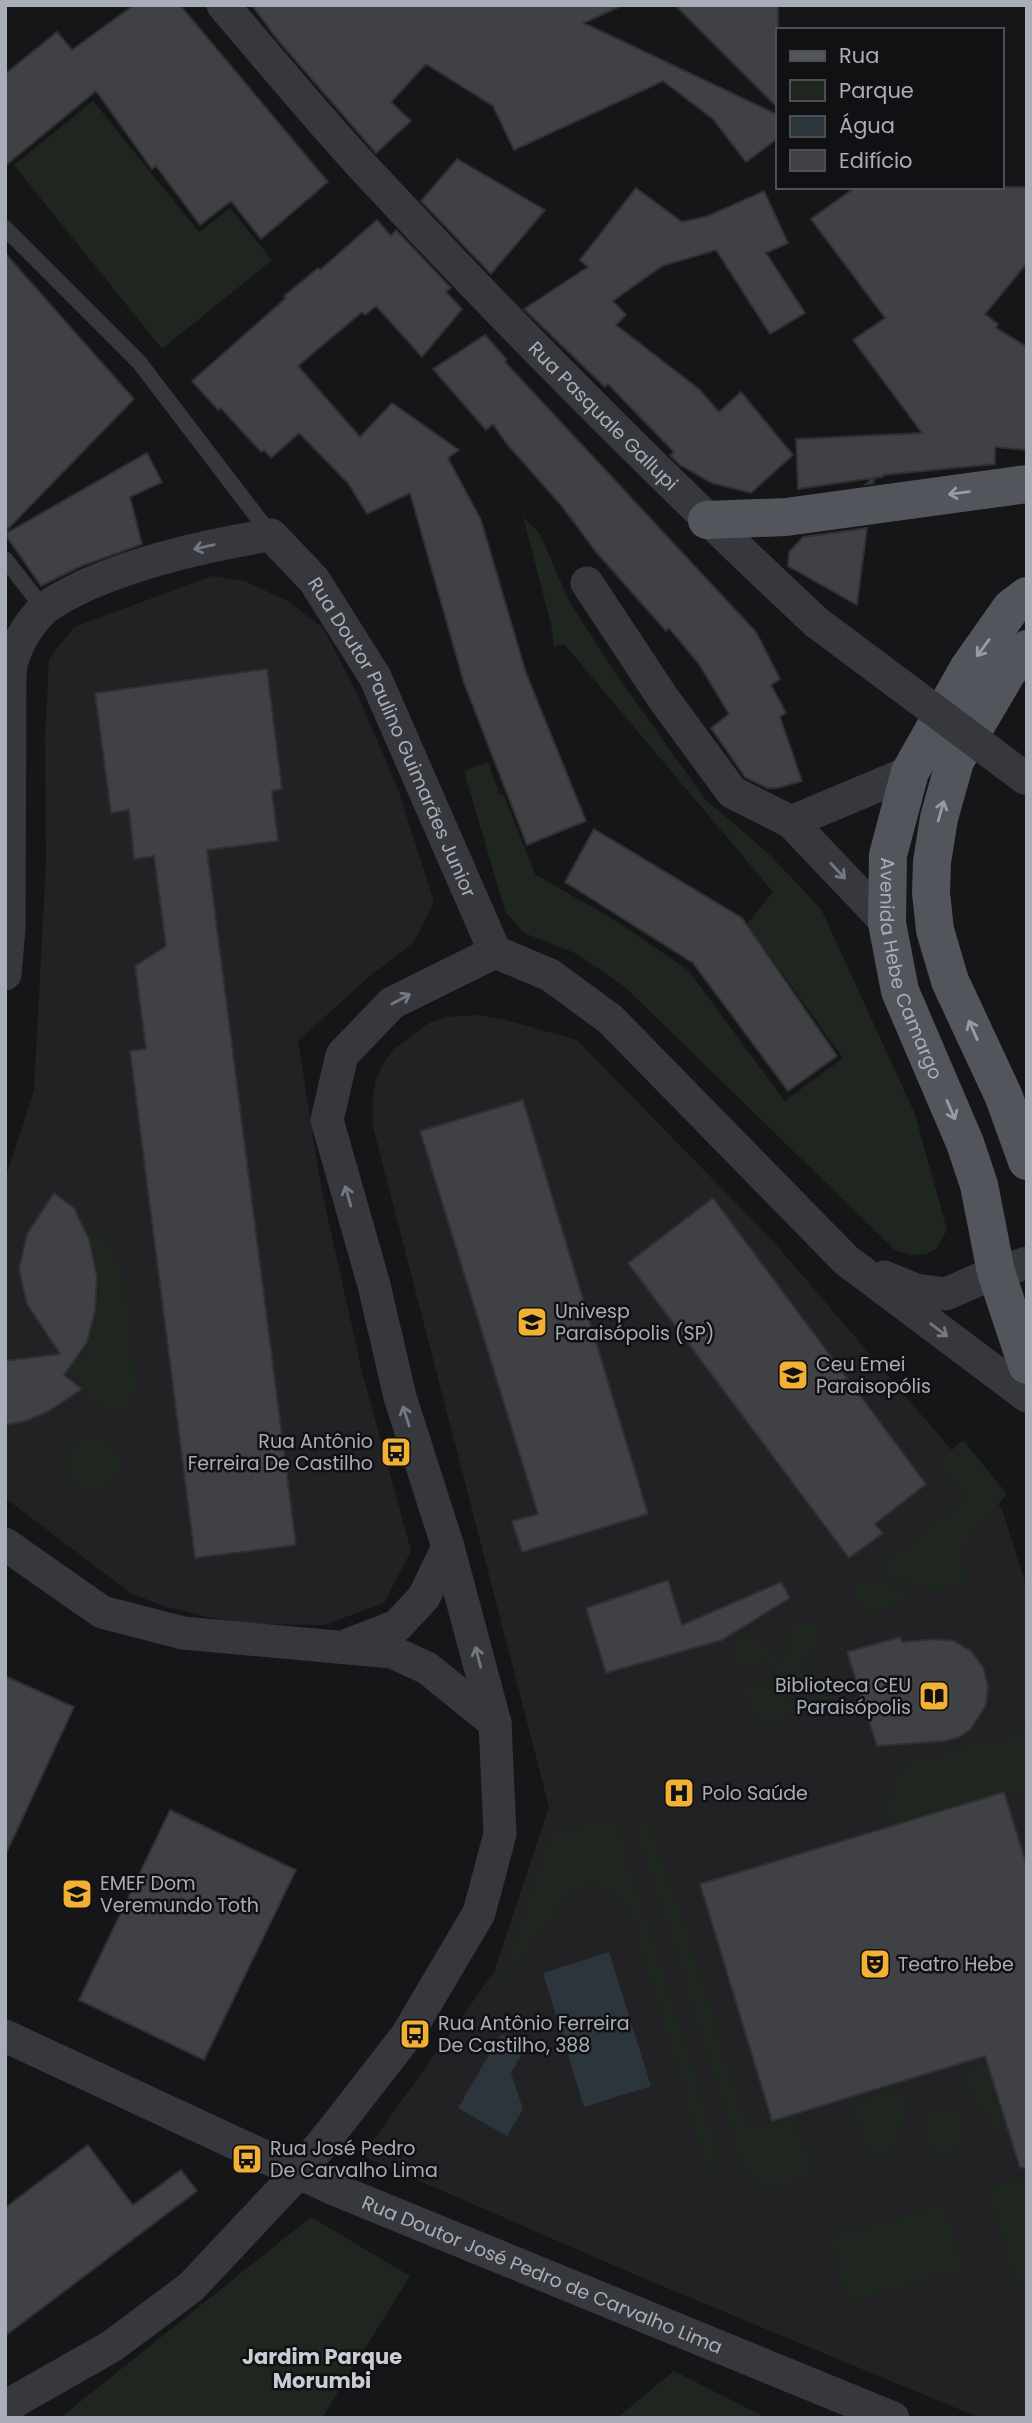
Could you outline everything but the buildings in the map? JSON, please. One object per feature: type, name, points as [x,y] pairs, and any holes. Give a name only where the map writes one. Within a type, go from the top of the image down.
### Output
[{"type":"main road","points":[[707,520],[786,517],[1027,484]]},
{"type":"main road","name":"Avenida Hebe Camargo","points":[[1027,596],[1011,608],[968,669],[910,772],[888,855],[887,923],[900,991],[965,1143],[1012,1267],[1027,1365]]},
{"type":"main road","name":"Avenida Hebe Camargo","points":[[1027,649],[1008,671],[955,761],[939,818],[932,862],[931,893],[935,930],[950,981],[1004,1097],[1027,1161]]},
{"type":"street","name":"Rua Pasquale Gallupi","points":[[223,5],[363,167],[513,327],[707,520],[816,622],[1026,779]]},
{"type":"street","points":[[5,974],[9,929],[10,664],[22,638],[44,609],[70,593],[142,563],[226,542],[271,535]]},
{"type":"street","name":"Rua Doutor Paulino Guimarães Junior","points":[[271,535],[314,580],[375,677],[495,952]]},
{"type":"street","points":[[587,583],[663,698],[732,792],[791,822],[887,923]]},
{"type":"street","points":[[791,822],[910,772]]},
{"type":"street","points":[[5,2407],[112,2346],[191,2287],[299,2172],[407,2035],[479,1913],[500,1834],[495,1723],[448,1548],[400,1397],[374,1285],[327,1120],[342,1055],[392,1003],[495,952],[550,975],[610,1019],[846,1260],[1027,1396]]},
{"type":"street","points":[[846,1260],[915,1290],[946,1294],[1012,1267]]},
{"type":"street","points":[[5,1544],[102,1612],[183,1633],[392,1652],[427,1668],[495,1723]]},
{"type":"street","points":[[340,1649],[397,1626],[424,1597],[448,1548]]},
{"type":"street","name":"Rua Doutor José Pedro de Carvalho Lima","points":[[5,2036],[334,2189],[893,2418]]},
{"type":"lane","points":[[5,228],[139,362],[271,535]]},
{"type":"lane","points":[[5,559],[44,609]]},
{"type":"shaded area","points":[[212,576],[245,581],[289,602],[323,628],[357,693],[398,789],[434,902],[414,942],[370,976],[298,1041],[321,1187],[362,1372],[411,1551],[384,1603],[324,1625],[237,1624],[167,1607],[132,1594],[5,1498],[5,1180],[34,1090],[46,862],[45,737],[49,659],[74,627]]},
{"type":"shaded area","points":[[478,1015],[577,1040],[773,1241],[1002,1509],[1027,1589],[1027,2418],[980,2418],[643,2278],[362,2156],[494,1972],[549,1807],[373,1127],[376,1079],[394,1049],[429,1023],[448,1017]]},
{"type":"green space","points":[[93,101],[199,232],[230,208],[272,260],[162,349],[14,165]]},
{"type":"green space","points":[[523,517],[540,534],[569,601],[616,674],[705,799],[770,855],[821,909],[915,1114],[947,1230],[936,1249],[926,1254],[911,1255],[895,1250],[626,988],[577,954],[524,933],[505,911],[464,771],[488,762],[535,874],[619,923],[688,970],[785,1101],[843,1058],[746,925],[773,892],[564,644],[554,646],[551,624]]},
{"type":"green space","points":[[90,1232],[103,1237],[113,1246],[126,1295],[136,1396],[131,1404],[116,1412],[107,1413],[84,1393],[86,1388],[63,1370],[73,1357],[81,1361],[97,1312],[98,1282]]},
{"type":"green space","points":[[93,1437],[112,1445],[120,1464],[112,1483],[93,1491],[74,1483],[66,1464],[74,1445]]},
{"type":"green space","points":[[963,1440],[1007,1494],[960,1550],[969,1582],[933,1592],[875,1570],[967,1498],[939,1462]]},
{"type":"green space","points":[[866,1576],[917,1598],[862,1617],[854,1586]]},
{"type":"green space","points":[[799,1622],[812,1623],[819,1629],[821,1646],[806,1659],[805,1666],[812,1673],[828,1671],[837,1686],[835,1707],[831,1712],[818,1714],[801,1691],[796,1690],[789,1695],[792,1712],[786,1721],[772,1723],[758,1720],[746,1702],[744,1692],[753,1683],[769,1683],[776,1673],[768,1662],[749,1666],[736,1662],[733,1655],[735,1644],[743,1635],[752,1635],[778,1657],[785,1658],[789,1655],[788,1632]]},
{"type":"green space","points":[[1027,1727],[1027,1791],[1008,1796],[1006,1791],[894,1824],[890,1815],[880,1818],[901,1769],[911,1762],[971,1743],[1007,1740]]},
{"type":"green space","points":[[641,1816],[647,1819],[679,1905],[747,2125],[769,2120],[771,2125],[794,2118],[814,2174],[784,2185],[766,2187],[750,2178],[743,2168],[635,1826],[634,1819]]},
{"type":"green space","points":[[614,1819],[617,1823],[720,2154],[707,2180],[703,2181],[707,2172],[705,2163],[630,1913],[619,1897],[596,1886],[579,1889],[570,1894],[496,1992],[493,1989],[506,1965],[549,1834]]},
{"type":"green space","points":[[985,2062],[1009,2135],[1000,2136],[994,2131],[959,2070]]},
{"type":"green space","points":[[893,2089],[897,2093],[909,2090],[898,2142],[891,2150],[871,2159],[852,2102]]},
{"type":"green space","points":[[944,2107],[961,2113],[967,2130],[961,2147],[944,2153],[927,2147],[921,2130],[927,2113]]},
{"type":"green space","points":[[1027,2177],[1027,2281],[1015,2284],[987,2188]]},
{"type":"green space","points":[[945,2204],[964,2270],[847,2303],[829,2237]]},
{"type":"green space","points":[[311,2217],[410,2276],[322,2418],[60,2418]]},
{"type":"green space","points":[[674,2371],[767,2418],[617,2418]]},
{"type":"water","points":[[609,1952],[651,2086],[584,2107],[543,1973]]},
{"type":"water","points":[[501,2034],[526,2047],[511,2073],[523,2109],[507,2136],[458,2108]]},
{"type":"place","name":"Univesp Paraisópolis (SP)","points":[[532,1322]]},
{"type":"place","name":"Ceu Emei Paraisopólis","points":[[793,1375]]},
{"type":"place","name":"Rua Antônio Ferreira De Castilho","points":[[396,1452]]},
{"type":"place","name":"Biblioteca CEU Paraisópolis","points":[[934,1696]]},
{"type":"place","name":"Polo Saúde","points":[[679,1793]]},
{"type":"place","name":"EMEF Dom Veremundo Toth","points":[[77,1894]]},
{"type":"place","name":"Teatro Hebe","points":[[875,1964]]},
{"type":"place","name":"Rua Antônio Ferreira De Castilho, 388","points":[[415,2034]]},
{"type":"place","name":"Rua José Pedro De Carvalho Lima","points":[[247,2159]]},
{"type":"district","name":"Jardim Parque Morumbi","points":[[322,2369]]}]
